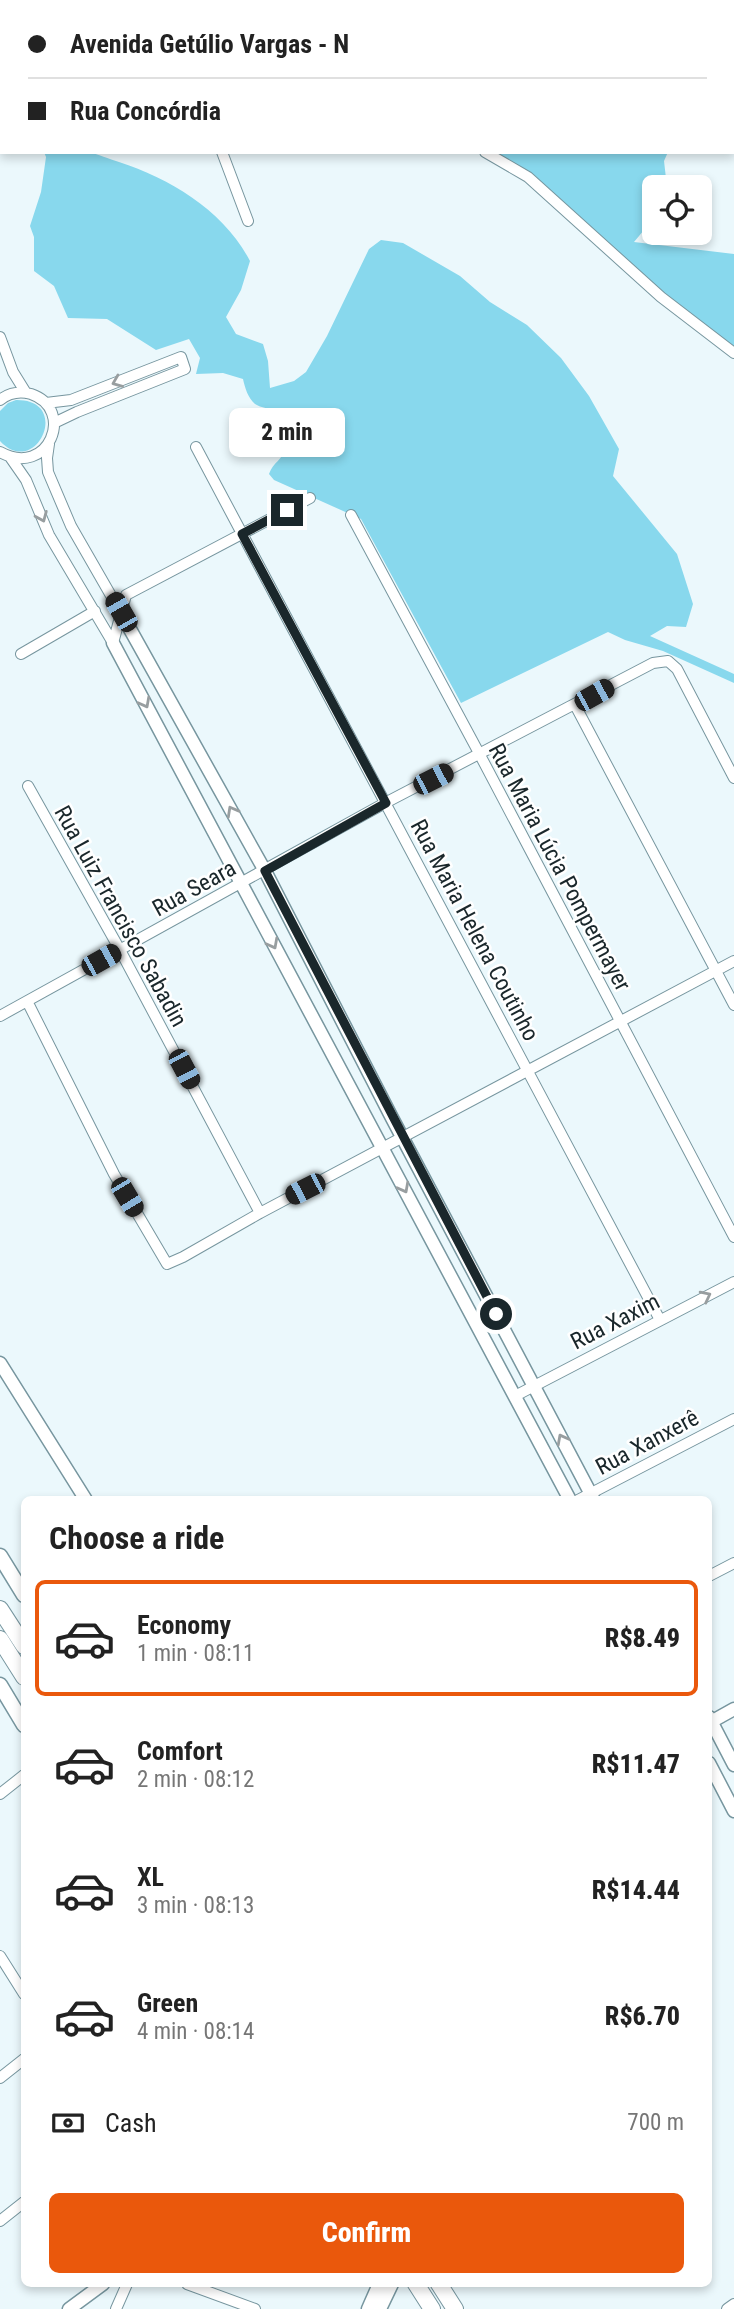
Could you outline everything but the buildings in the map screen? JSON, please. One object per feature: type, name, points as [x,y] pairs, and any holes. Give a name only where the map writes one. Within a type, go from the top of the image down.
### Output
[{"type":"main road","points":[[0,1556],[21,1590]]},
{"type":"main road","points":[[0,1609],[21,1641]]},
{"type":"main road","points":[[0,1639],[21,1672]]},
{"type":"main road","points":[[0,1685],[21,1720]]},
{"type":"main road","points":[[418,2287],[432,2309]]},
{"type":"main road","points":[[441,2287],[455,2309]]},
{"type":"street","points":[[223,154],[248,221]]},
{"type":"street","points":[[488,154],[528,177],[661,298],[734,353]]},
{"type":"street","points":[[0,337],[13,372],[26,393]]},
{"type":"street","points":[[46,403],[71,400],[181,357],[185,369],[54,423]]},
{"type":"street","points":[[0,400],[15,393],[26,393],[37,396],[46,403],[52,413],[54,423],[47,458],[48,472],[71,526],[265,871],[402,1138],[534,1386],[587,1496]]},
{"type":"street","points":[[0,452],[21,459],[32,457],[49,444]]},
{"type":"street","name":"Rua Maria Helena Coutinho","points":[[196,447],[660,1320]]},
{"type":"street","points":[[10,457],[26,480],[49,534],[113,643],[568,1496]]},
{"type":"street","points":[[113,643],[126,595],[310,498]]},
{"type":"street","name":"Rua Maria Lúcia Pompermayer","points":[[351,515],[734,1237]]},
{"type":"street","points":[[21,654],[95,611]]},
{"type":"street","name":"Rua Seara","points":[[0,1016],[386,803],[653,663],[668,661],[677,669],[734,778]]},
{"type":"street","points":[[575,705],[734,1005]]},
{"type":"street","name":"Rua Luiz Francisco Sabadin","points":[[28,786],[120,950],[260,1213]]},
{"type":"street","points":[[27,1001],[114,1174],[167,1264],[734,961]]},
{"type":"street","name":"Rua Xaxim","points":[[515,1396],[734,1282]]},
{"type":"street","points":[[0,1363],[83,1496]]},
{"type":"street","name":"Rua Xanxerê","points":[[592,1496],[734,1419]]},
{"type":"street","points":[[712,1574],[734,1563]]},
{"type":"street","points":[[712,1720],[734,1709]]},
{"type":"street","points":[[712,1725],[734,1765]]},
{"type":"street","points":[[712,1769],[734,1811]]},
{"type":"street","points":[[0,1794],[21,1777]]},
{"type":"street","points":[[0,1956],[21,1989]]},
{"type":"street","points":[[0,2078],[21,2061]]},
{"type":"street","points":[[0,2221],[21,2204]]},
{"type":"street","points":[[69,2309],[99,2287]]},
{"type":"street","points":[[116,2309],[126,2287]]},
{"type":"street","points":[[194,2287],[239,2306],[255,2309]]},
{"type":"street","points":[[368,2309],[378,2287]]},
{"type":"street","points":[[380,2309],[391,2287]]},
{"type":"street","points":[[727,2309],[734,2304]]},
{"type":"shaded area","points":[[45,154],[96,154],[138,169],[194,199],[226,227],[250,261],[241,290],[226,317],[236,334],[263,344],[268,361],[270,388],[294,381],[306,372],[327,336],[369,249],[381,240],[403,243],[460,276],[490,302],[527,325],[561,358],[589,396],[619,449],[613,476],[677,554],[693,604],[686,627],[667,626],[650,636],[734,674],[734,683],[663,651],[608,632],[461,703],[361,519],[274,480],[269,474],[285,451],[286,428],[276,412],[253,402],[243,379],[223,373],[196,374],[200,358],[189,339],[156,350],[107,319],[68,318],[54,286],[34,271],[34,237],[30,226],[41,192]]},
{"type":"shaded area","points":[[488,154],[667,154],[664,161],[666,175],[642,175],[642,232],[634,242],[734,254],[734,353],[528,177]]},
{"type":"shaded area","points":[[16,400],[33,403],[43,411],[43,435],[36,445],[26,451],[13,450],[0,441],[0,411]]},
{"type":"route","points":[[287,510],[242,534],[386,803],[265,871],[496,1314]]}]
